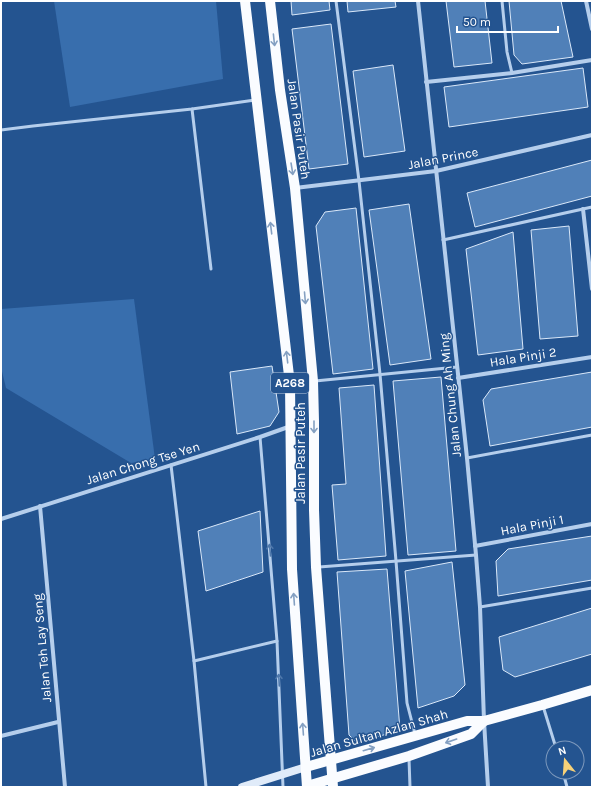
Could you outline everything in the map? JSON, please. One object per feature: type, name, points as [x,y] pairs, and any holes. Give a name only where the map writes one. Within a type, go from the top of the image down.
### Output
[{"type":"main road","name":"Jalan Pasir Puteh","points":[[245,1],[290,384],[292,569],[306,768],[306,787]]},
{"type":"main road","name":"Jalan Pasir Puteh","points":[[270,1],[280,90],[295,188],[313,381],[316,567],[333,783]]},
{"type":"main road","name":"Jalan Sultan Azlan Shah","points":[[242,787],[282,774],[467,721],[484,721],[592,690]]},
{"type":"main road","name":"Jalan Sultan Azlan Shah","points":[[306,787],[333,783],[471,734],[484,721]]},
{"type":"street","name":"Jalan Chung Ah Ming","points":[[418,1],[476,555],[480,607],[488,787]]},
{"type":"street","points":[[586,1],[592,29]]},
{"type":"street","points":[[426,82],[512,72],[592,60]]},
{"type":"street","name":"Jalan Prince","points":[[295,188],[436,171],[592,135]]},
{"type":"street","points":[[583,209],[592,289]]},
{"type":"street","name":"Hala Pinji 2","points":[[458,378],[592,356]]},
{"type":"street","name":"Jalan Chong Tse Yen","points":[[1,519],[291,426]]},
{"type":"street","name":"Jalan Teh Lay Seng","points":[[40,506],[58,722],[65,787]]},
{"type":"street","name":"Hala Pinji 1","points":[[475,546],[592,524]]},
{"type":"street","points":[[1,736],[58,722]]},
{"type":"lane","points":[[336,1],[359,181],[380,374],[407,703],[415,736]]},
{"type":"lane","points":[[502,1],[507,52],[512,72]]},
{"type":"lane","points":[[1,130],[192,109],[256,100]]},
{"type":"lane","points":[[192,109],[211,269]]},
{"type":"lane","points":[[443,240],[592,207]]},
{"type":"lane","points":[[313,381],[457,366]]},
{"type":"lane","points":[[467,458],[592,435]]},
{"type":"lane","points":[[260,437],[277,641],[283,787]]},
{"type":"lane","points":[[171,465],[194,661],[206,787]]},
{"type":"lane","points":[[316,567],[476,555]]},
{"type":"lane","points":[[480,607],[592,588]]},
{"type":"lane","points":[[194,661],[277,641]]},
{"type":"lane","points":[[542,705],[553,740]]},
{"type":"lane","points":[[409,756],[410,787]]},
{"type":"shaded area","points":[[54,1],[216,1],[223,79],[70,107]]},
{"type":"shaded area","points":[[134,299],[155,459],[131,463],[6,388],[1,367],[1,309]]},
{"type":"building","points":[[291,1],[329,1],[330,10],[292,15]]},
{"type":"building","points":[[347,1],[395,1],[396,7],[348,12]]},
{"type":"building","points":[[446,1],[485,1],[492,63],[454,67]]},
{"type":"building","points":[[509,1],[561,1],[573,57],[522,64],[514,55]]},
{"type":"building","points":[[331,24],[348,164],[309,169],[292,29]]},
{"type":"building","points":[[393,65],[405,151],[364,157],[353,71]]},
{"type":"building","points":[[583,68],[588,107],[449,127],[444,87]]},
{"type":"building","points":[[592,160],[592,196],[475,227],[467,193]]},
{"type":"building","points":[[409,204],[431,359],[390,365],[369,210]]},
{"type":"building","points":[[356,208],[373,369],[333,374],[316,226],[325,212]]},
{"type":"building","points":[[569,226],[578,336],[540,339],[531,230]]},
{"type":"building","points":[[513,232],[523,349],[478,355],[466,249]]},
{"type":"building","points":[[272,366],[279,412],[270,426],[237,434],[230,372]]},
{"type":"building","points":[[592,372],[592,427],[490,446],[483,400],[491,389]]},
{"type":"building","points":[[441,377],[456,551],[408,555],[393,381]]},
{"type":"building","points":[[374,385],[386,556],[338,560],[332,485],[346,484],[339,388]]},
{"type":"building","points":[[260,511],[263,572],[206,591],[198,531]]},
{"type":"building","points":[[592,536],[592,580],[498,596],[496,561],[508,549]]},
{"type":"building","points":[[452,562],[465,685],[454,696],[418,708],[405,571]]},
{"type":"building","points":[[387,569],[400,730],[357,743],[349,735],[337,572]]},
{"type":"building","points":[[592,608],[592,654],[515,677],[503,670],[499,637]]}]
